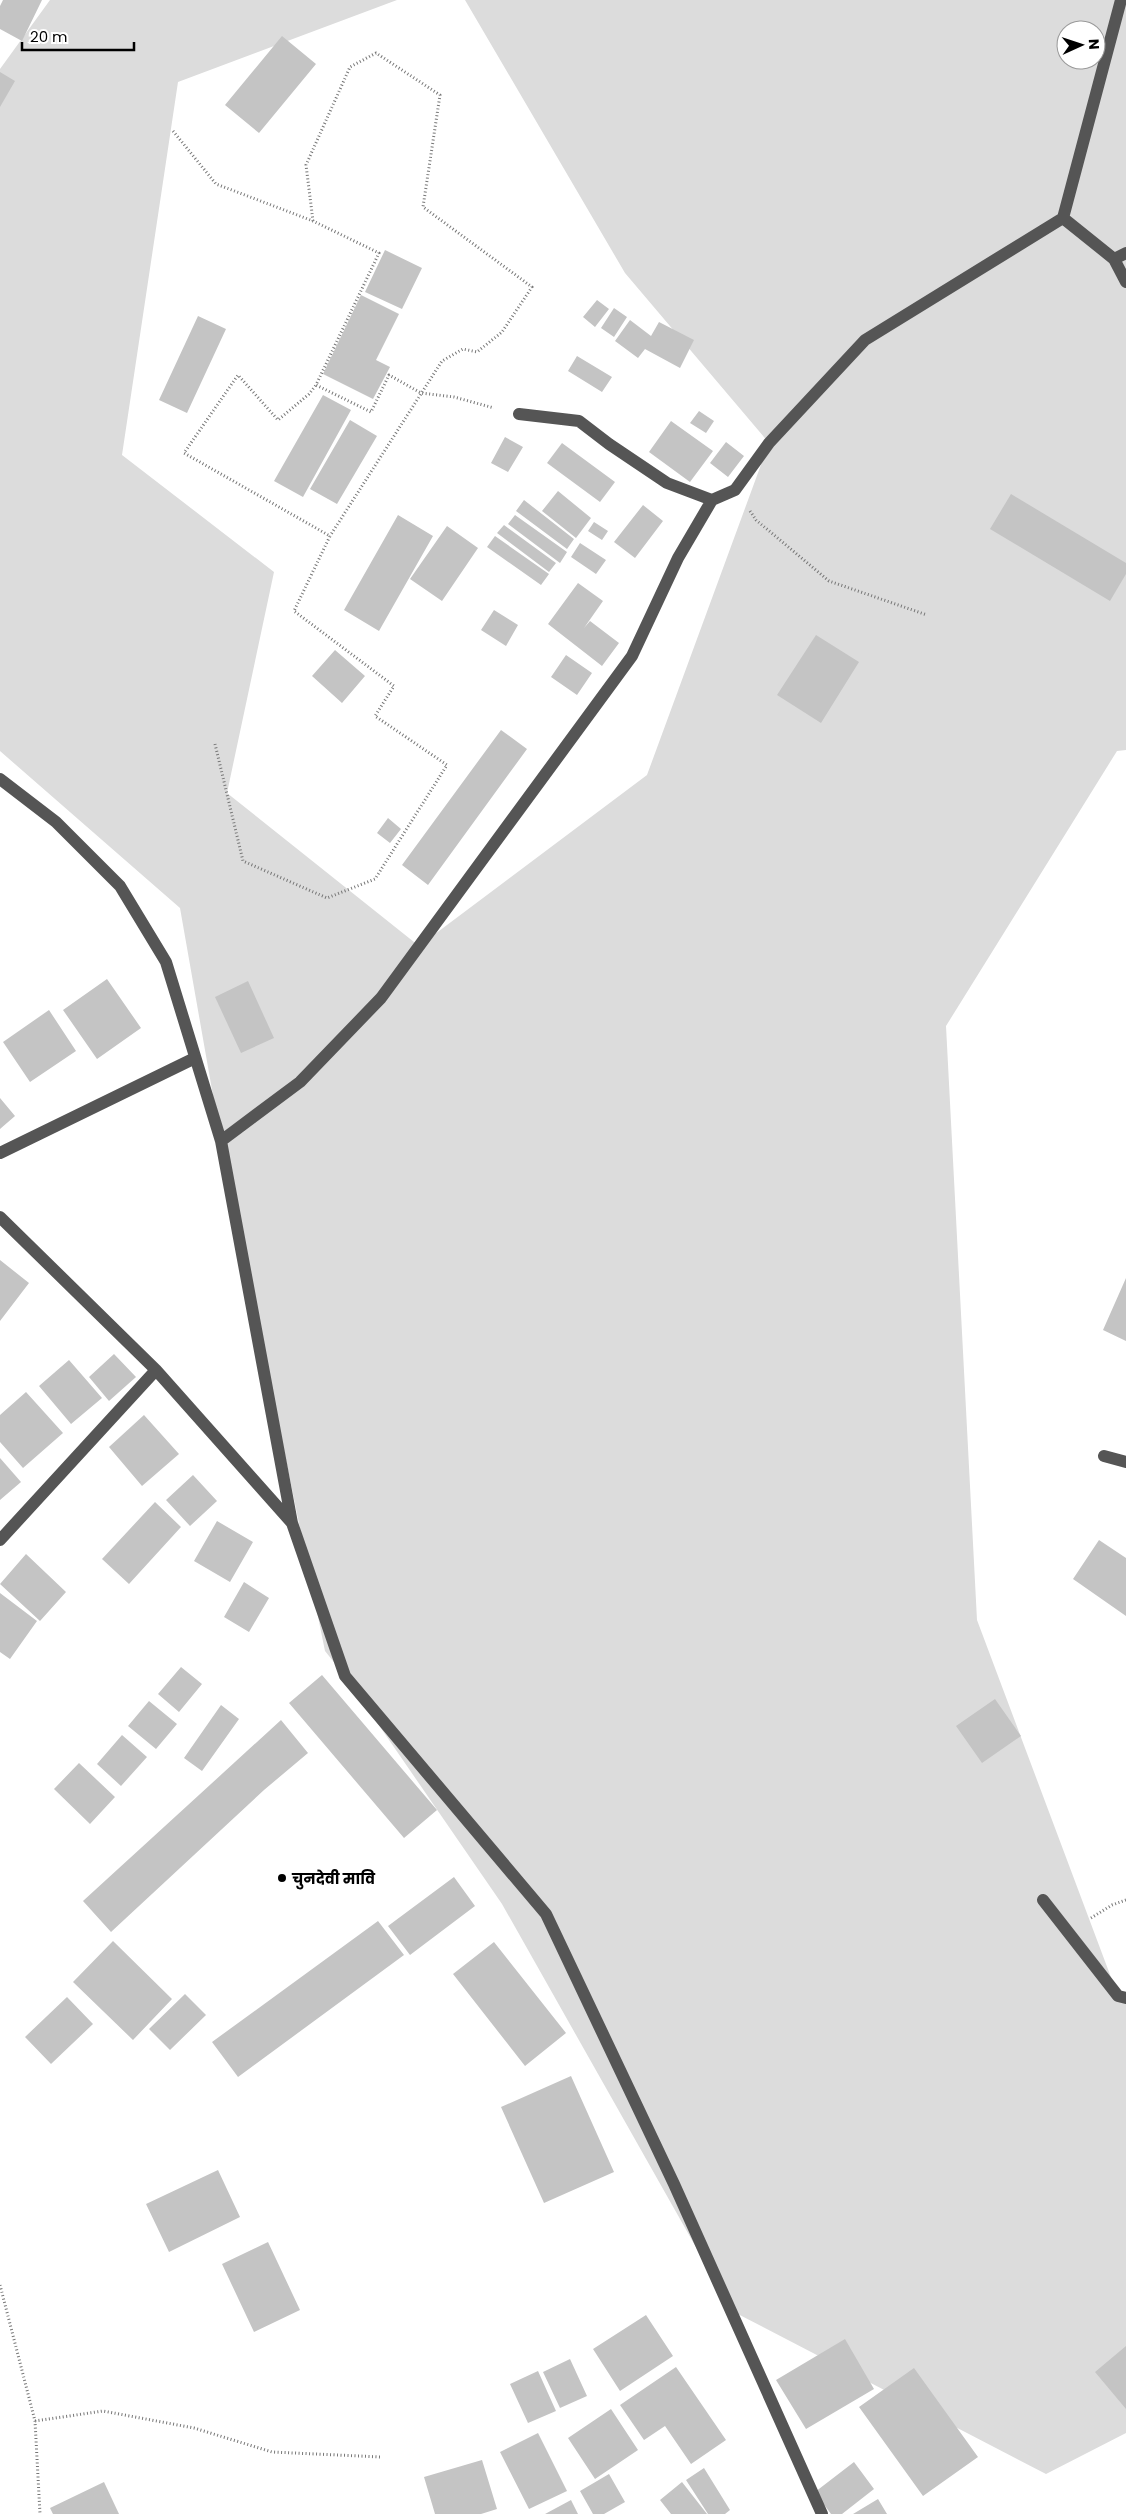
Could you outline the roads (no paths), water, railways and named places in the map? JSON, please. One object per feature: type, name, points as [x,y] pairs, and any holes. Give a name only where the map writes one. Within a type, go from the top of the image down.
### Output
[{"type":"street","points":[[221,1141],[300,1082],[381,998],[632,656],[678,558],[712,500],[735,490],[769,443],[865,340],[1063,218],[1121,0]]},
{"type":"street","points":[[1063,218],[1120,256],[1126,282]]},
{"type":"street","points":[[519,414],[579,421],[609,444],[667,483],[712,500]]},
{"type":"street","points":[[0,779],[56,822],[120,886],[166,962],[221,1141],[292,1523],[345,1676],[546,1914],[674,2184],[822,2514]]},
{"type":"street","points":[[0,1152],[195,1058]]},
{"type":"street","points":[[0,1217],[156,1370],[292,1523]]},
{"type":"street","points":[[0,1540],[156,1370]]},
{"type":"street","points":[[1104,1456],[1126,1462]]},
{"type":"street","points":[[1043,1900],[1118,1996],[1126,1998]]},
{"type":"place","name":"चुनदेवी मावि","points":[[282,1878]]}]
